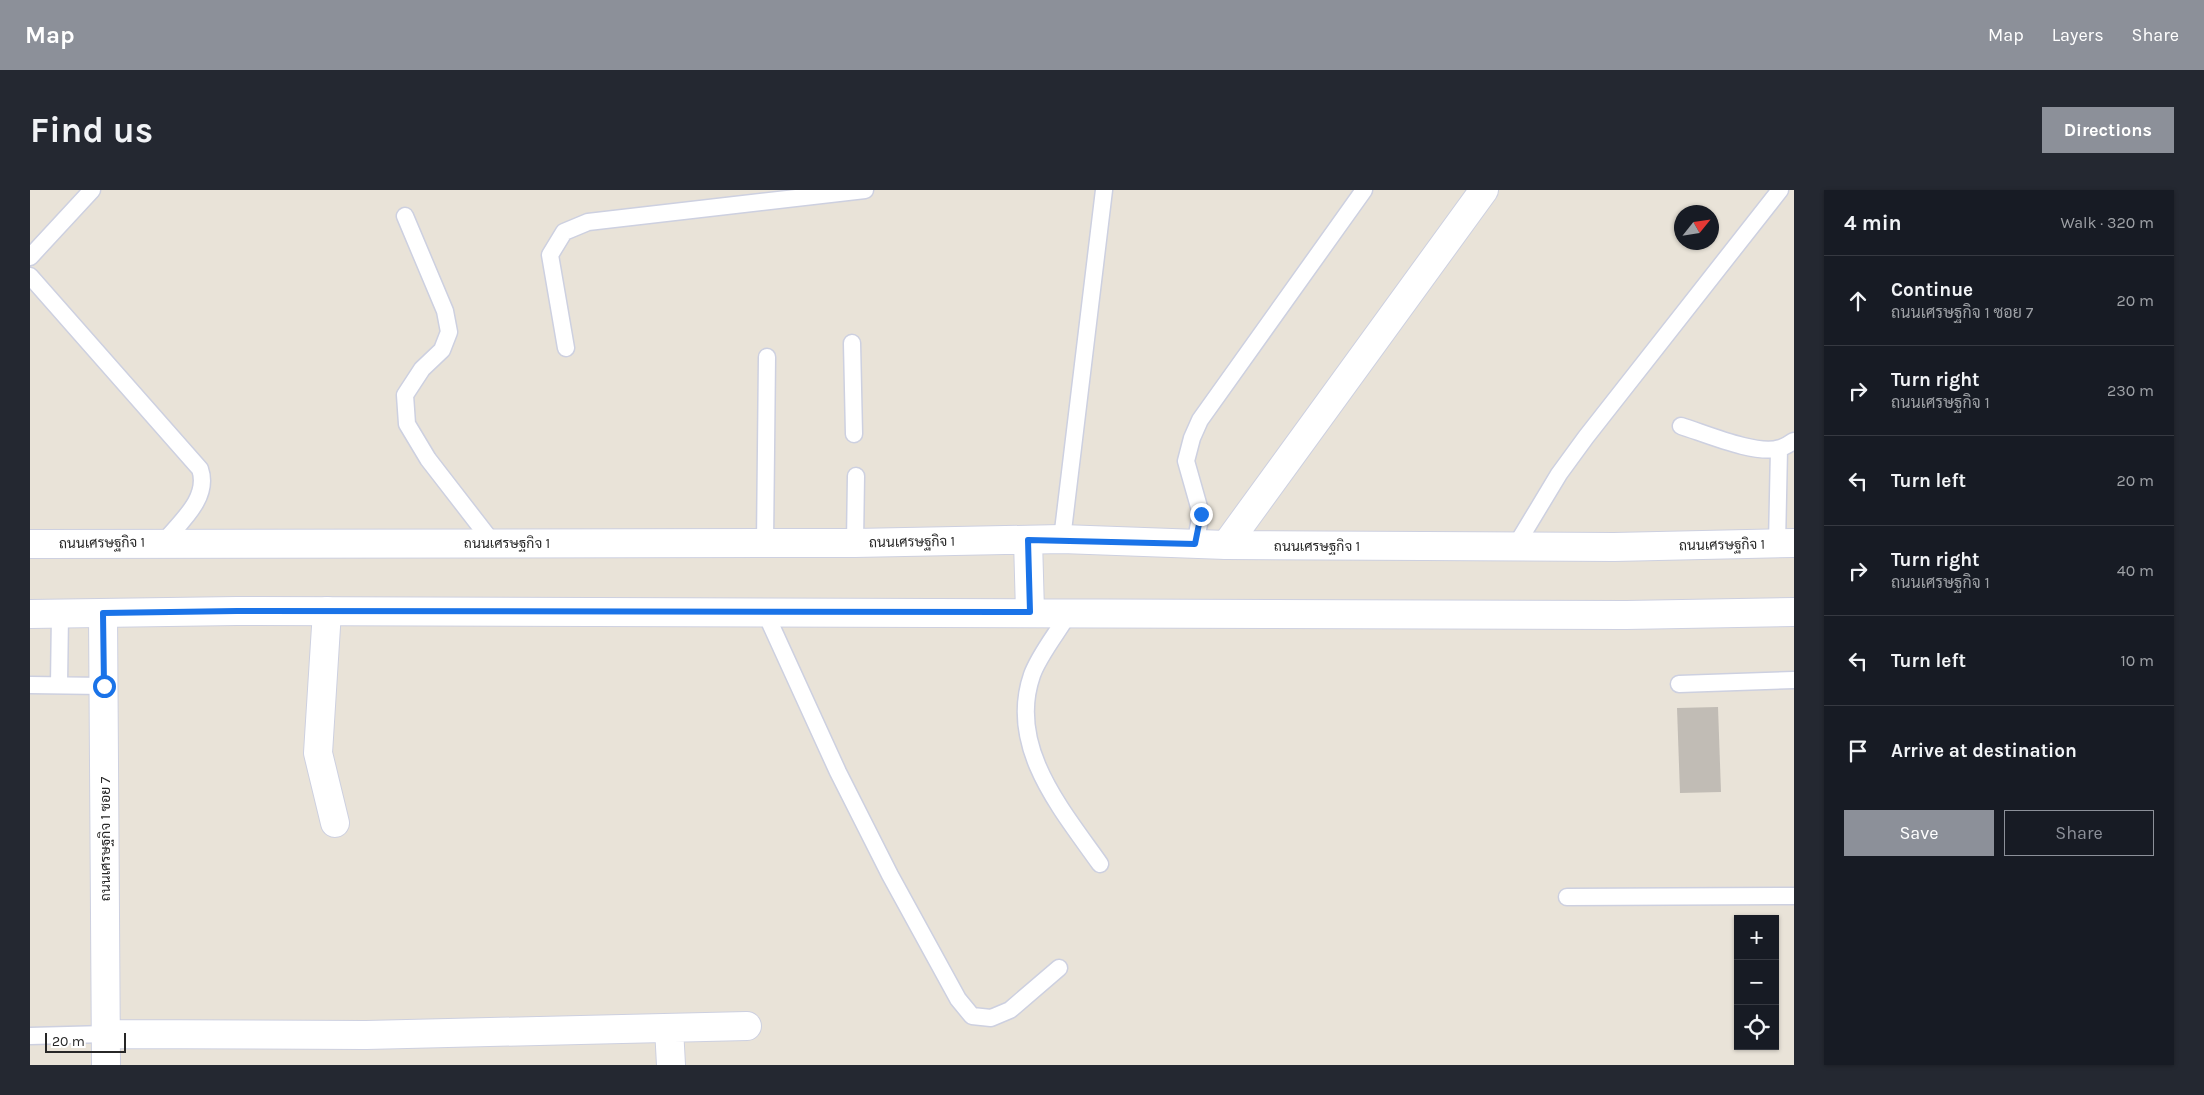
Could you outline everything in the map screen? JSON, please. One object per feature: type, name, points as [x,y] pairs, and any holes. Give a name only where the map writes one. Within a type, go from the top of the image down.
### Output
[{"type":"main road","points":[[1226,545],[1484,190]]},
{"type":"main road","points":[[1028,540],[1030,612]]},
{"type":"main road","name":"ถนนเศรษฐกิจ 1","points":[[30,544],[855,544],[1062,540],[1226,545],[1514,546],[1785,544]]},
{"type":"main road","points":[[327,611],[318,753],[335,823]]},
{"type":"main road","points":[[30,614],[327,611],[1626,615],[1794,612]]},
{"type":"main road","name":"ถนนเศรษฐกิจ 1 ซอย 7","points":[[103,613],[106,1065]]},
{"type":"main road","points":[[106,1034],[366,1035],[747,1026]]},
{"type":"main road","points":[[669,1028],[671,1065]]},
{"type":"lane","points":[[30,257],[92,190]]},
{"type":"lane","points":[[566,348],[550,255],[564,232],[588,222],[865,190]]},
{"type":"lane","points":[[1062,540],[1104,190]]},
{"type":"lane","points":[[1195,544],[1201,514],[1186,462],[1192,438],[1200,420],[1364,190]]},
{"type":"lane","points":[[1514,546],[1559,474],[1586,437],[1780,190]]},
{"type":"lane","points":[[405,216],[445,311],[449,332],[442,350],[422,369],[404,395],[407,424],[428,458],[493,543]]},
{"type":"lane","points":[[30,276],[200,469],[204,479],[202,494],[163,543]]},
{"type":"lane","points":[[852,343],[854,434]]},
{"type":"lane","points":[[765,543],[767,357]]},
{"type":"lane","points":[[1681,426],[1745,447],[1779,449],[1794,441]]},
{"type":"lane","points":[[1779,449],[1785,544]]},
{"type":"lane","points":[[855,544],[856,476]]},
{"type":"lane","points":[[765,612],[838,772],[886,866],[958,999],[972,1016],[991,1018],[1010,1010],[1059,968]]},
{"type":"lane","points":[[1069,613],[1033,673],[1025,700],[1029,738],[1039,773],[1053,798],[1100,864]]},
{"type":"lane","points":[[59,685],[60,614]]},
{"type":"lane","points":[[1679,684],[1794,680]]},
{"type":"lane","points":[[30,685],[104,686]]},
{"type":"lane","points":[[1567,897],[1794,896]]},
{"type":"lane","points":[[30,1036],[106,1034]]},
{"type":"building","points":[[1718,707],[1721,792],[1680,793],[1677,708]]},
{"type":"route","points":[[104,686],[103,613],[237,611],[1030,612],[1028,540],[1195,544],[1201,514]]}]
